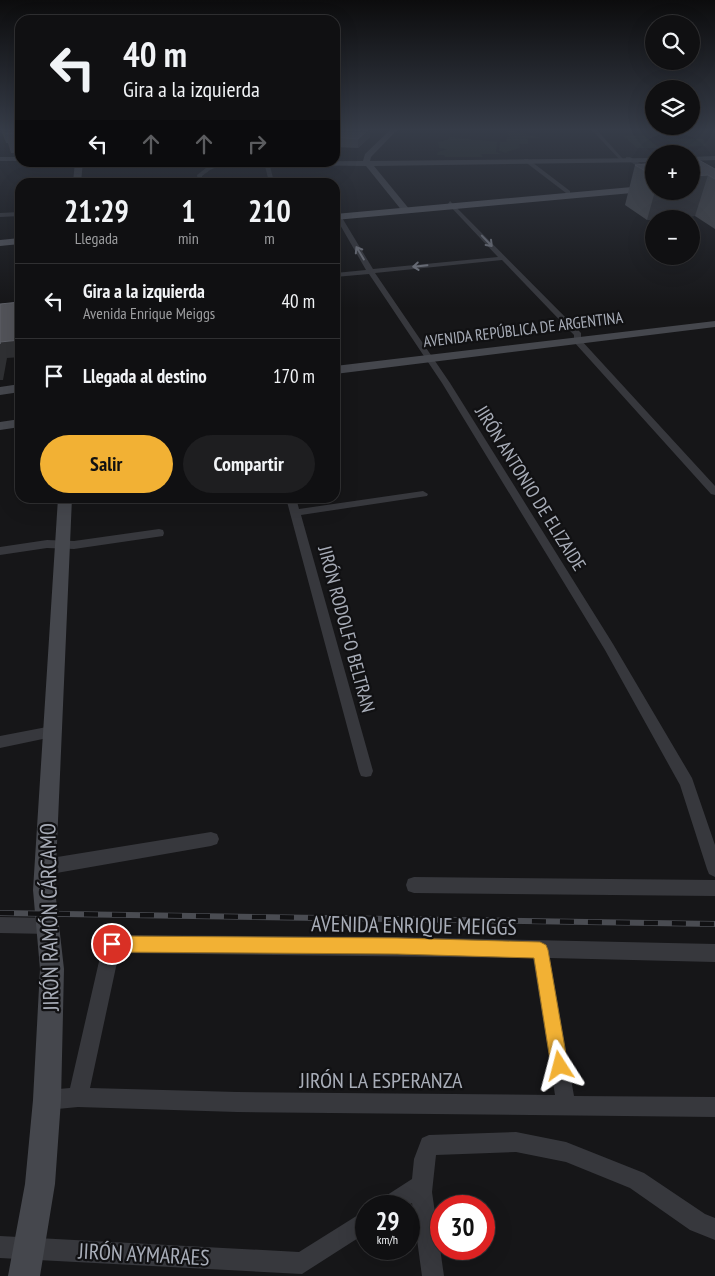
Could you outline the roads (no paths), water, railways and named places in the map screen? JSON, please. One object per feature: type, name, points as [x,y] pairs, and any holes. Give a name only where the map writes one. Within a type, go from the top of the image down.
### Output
[{"type":"main road","points":[[382,189],[395,206]]},
{"type":"main road","points":[[382,189],[395,206]]},
{"type":"main road","points":[[452,204],[617,189]]},
{"type":"main road","points":[[340,214],[395,206],[452,204],[625,189]]},
{"type":"main road","points":[[0,244],[15,243]]},
{"type":"main road","name":"AVENIDA REPÚBLICA DE ARGENTINA","points":[[577,338],[715,318]]},
{"type":"main road","name":"AVENIDA REPÚBLICA DE ARGENTINA","points":[[340,369],[427,356],[715,324]]},
{"type":"main road","name":"AVENIDA REPÚBLICA DE ARGENTINA","points":[[340,364],[427,356]]},
{"type":"main road","points":[[0,386],[15,388]]},
{"type":"main road","points":[[0,391],[15,388]]},
{"type":"main road","points":[[2,427],[15,423]]},
{"type":"main road","points":[[2,427],[15,428]]},
{"type":"main road","name":"JIRÓN RAMÓN CÁRCAMO","points":[[24,1276],[40,1184],[47,1100],[52,968],[49,926],[45,903],[45,867],[65,503]]},
{"type":"street","points":[[563,189],[568,192]]},
{"type":"street","points":[[452,204],[504,258],[715,492]]},
{"type":"street","points":[[0,215],[15,214]]},
{"type":"street","name":"JIRÓN ANTONIO DE ELIZAIDE","points":[[340,222],[371,272],[446,382],[604,639],[687,783],[715,869]]},
{"type":"street","points":[[340,275],[504,258]]},
{"type":"street","points":[[295,513],[423,494]]},
{"type":"street","name":"JIRÓN RODOLFO BELTRAN","points":[[292,503],[366,771]]},
{"type":"street","points":[[0,551],[47,544],[160,533]]},
{"type":"street","points":[[0,742],[52,732]]},
{"type":"street","points":[[45,867],[107,858],[210,838]]},
{"type":"street","points":[[414,885],[715,888]]},
{"type":"street","points":[[0,925],[49,926]]},
{"type":"street","name":"AVENIDA ENRIQUE MEIGGS","points":[[78,1097],[112,944],[397,946],[715,953]]},
{"type":"street","points":[[540,950],[566,1105]]},
{"type":"street","name":"JIRÓN LA ESPERANZA","points":[[47,1100],[78,1097],[237,1102],[715,1107]]},
{"type":"street","points":[[433,1276],[421,1185],[424,1156],[429,1145],[516,1142],[566,1152],[637,1180],[698,1222],[715,1229]]},
{"type":"street","points":[[405,1195],[421,1185]]},
{"type":"street","name":"JIRÓN AYMARAES","points":[[0,1247],[302,1263],[355,1228]]},
{"type":"railway","points":[[0,913],[715,924]]}]
